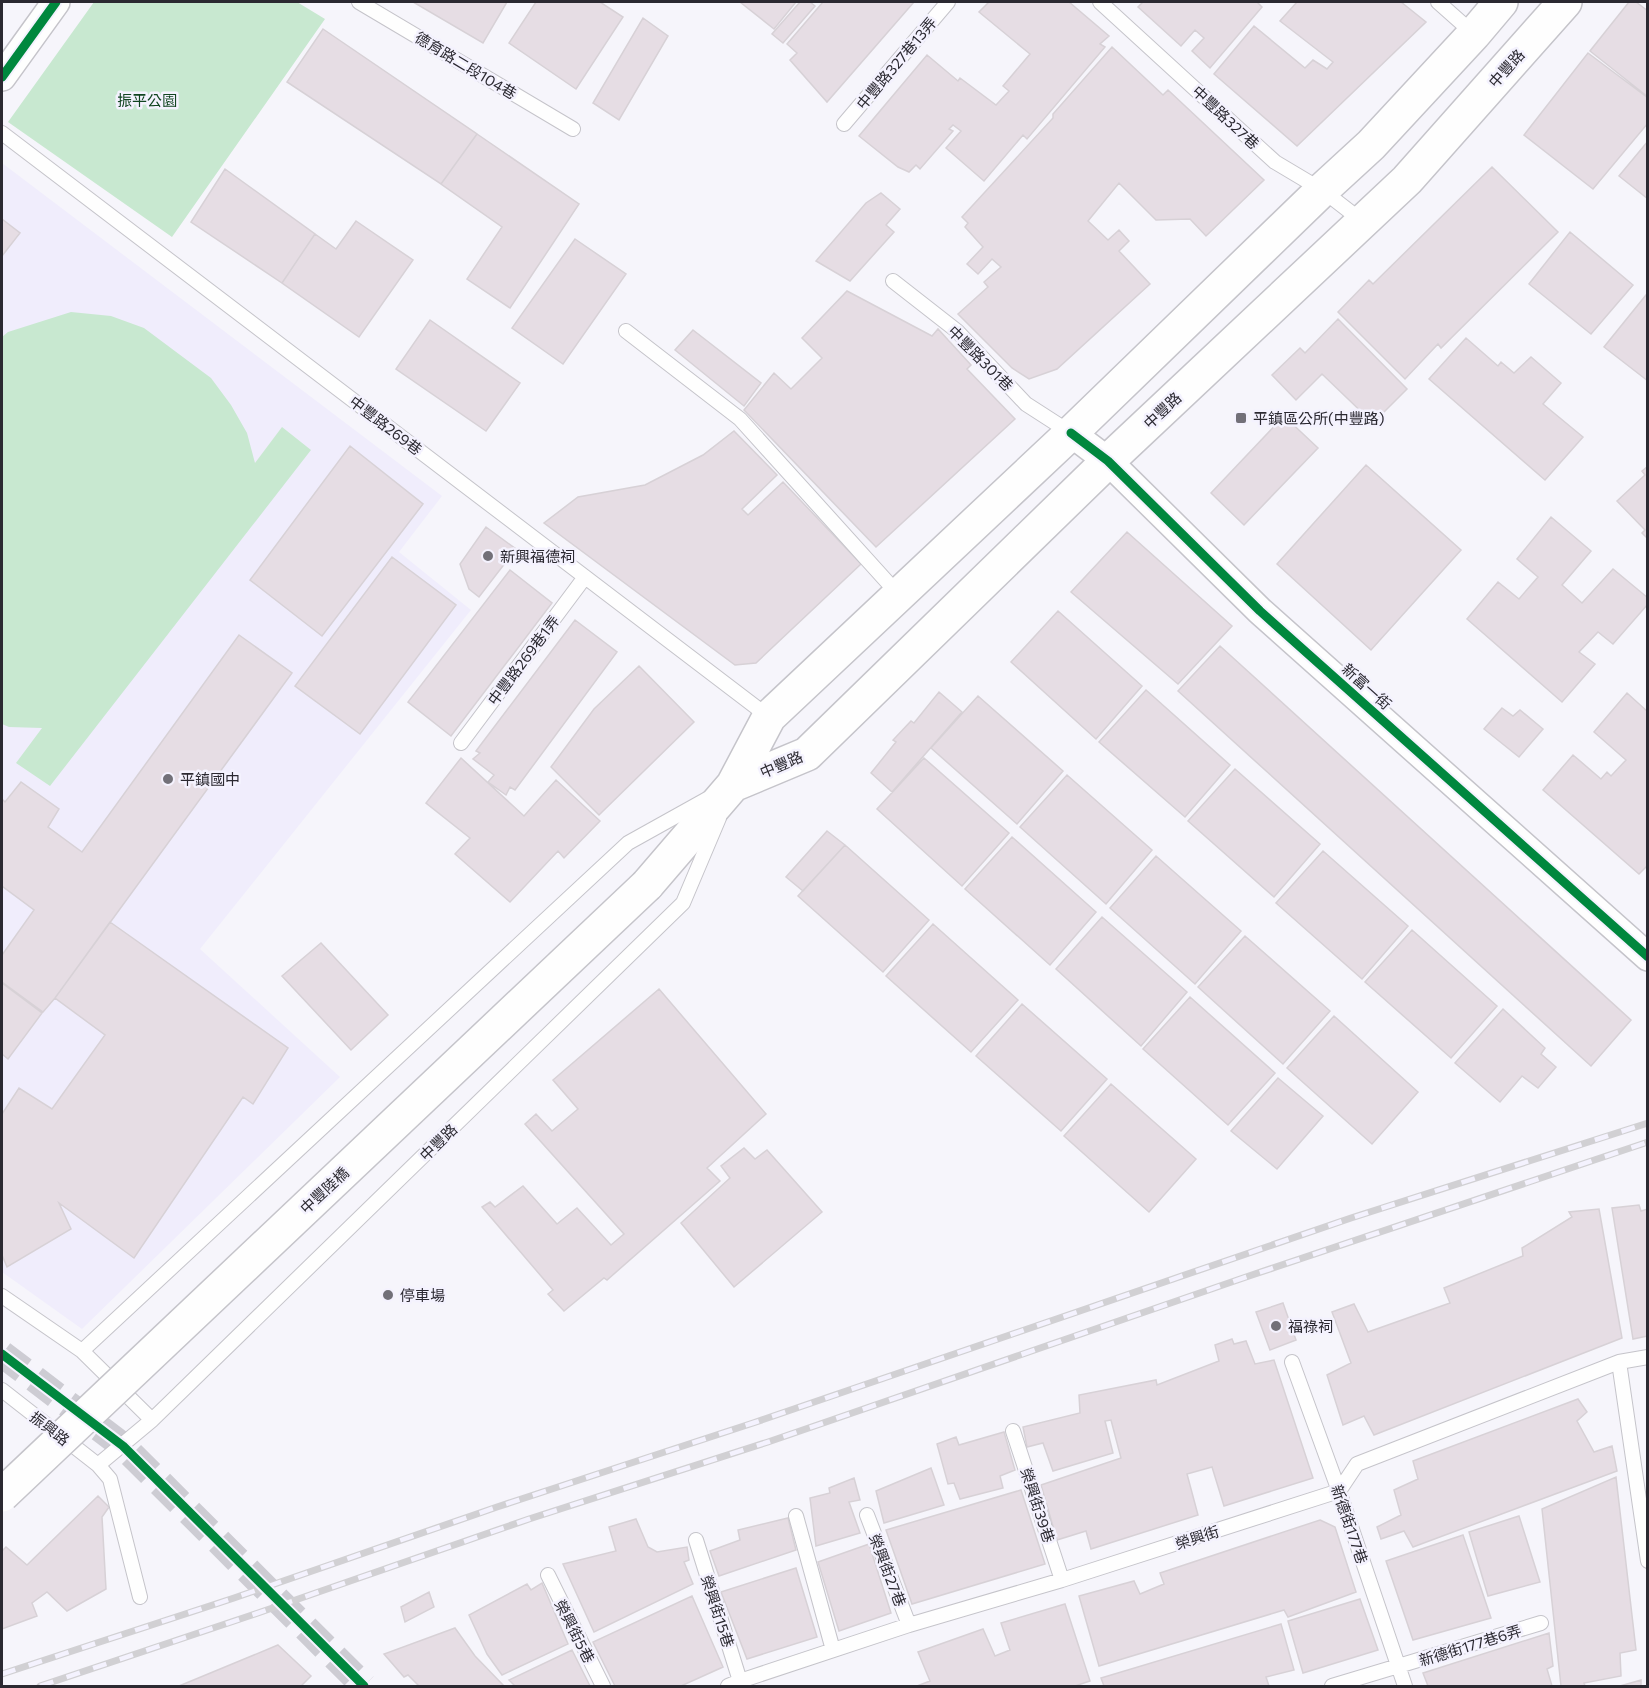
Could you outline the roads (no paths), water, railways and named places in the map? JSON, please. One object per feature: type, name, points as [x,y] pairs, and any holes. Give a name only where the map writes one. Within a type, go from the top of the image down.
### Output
[{"type":"main road","name":"中豐路","points":[[647,885],[733,785],[769,717],[1071,433],[1371,145],[1502,2]]},
{"type":"main road","name":"中豐路","points":[[733,785],[807,754],[1108,461],[1407,180],[1565,2]]},
{"type":"main road","name":"中豐陸橋","points":[[2,1495],[647,885]]},
{"type":"street","points":[[2,77],[56,2]]},
{"type":"street","name":"新富一街","points":[[1071,433],[1108,461],[1260,611],[1647,957]]},
{"type":"lane","name":"德育路二段104巷","points":[[359,2],[573,129]]},
{"type":"lane","name":"中豐路327巷13弄","points":[[844,124],[948,2]]},
{"type":"lane","name":"中豐路327巷","points":[[1100,2],[1275,162],[1322,190],[1362,221]]},
{"type":"lane","points":[[1438,2],[1474,34]]},
{"type":"lane","name":"中豐路269巷","points":[[2,133],[769,717]]},
{"type":"lane","name":"中豐路301巷","points":[[893,281],[957,331],[1026,404],[1071,433]]},
{"type":"lane","points":[[626,331],[740,419],[899,595]]},
{"type":"lane","name":"中豐路269巷1弄","points":[[461,743],[585,577]]},
{"type":"lane","points":[[82,1351],[628,843],[733,785]]},
{"type":"lane","name":"中豐路","points":[[98,1466],[152,1420],[683,903],[733,785]]},
{"type":"lane","points":[[2,1296],[82,1351],[152,1420]]},
{"type":"lane","points":[[1340,1491],[1357,1464],[1619,1362],[1647,1357]]},
{"type":"lane","name":"新德街177巷","points":[[1292,1362],[1340,1491],[1405,1686]]},
{"type":"lane","points":[[1619,1362],[1647,1561]]},
{"type":"lane","name":"振興路","points":[[2,1390],[98,1466]]},
{"type":"lane","name":"榮興街39巷","points":[[1013,1431],[1062,1580]]},
{"type":"lane","points":[[98,1466],[110,1479],[140,1597]]},
{"type":"lane","name":"榮興街","points":[[734,1684],[909,1625],[1062,1580],[1340,1491]]},
{"type":"lane","name":"榮興街27巷","points":[[867,1515],[909,1625]]},
{"type":"lane","points":[[796,1516],[833,1650]]},
{"type":"lane","name":"榮興街15巷","points":[[696,1540],[734,1684]]},
{"type":"lane","name":"榮興街5巷","points":[[548,1575],[603,1686]]},
{"type":"lane","name":"新德街177巷6弄","points":[[1332,1686],[1541,1623]]},
{"type":"tunnel","points":[[2,1354],[123,1446],[364,1686]]},
{"type":"railway","points":[[2,1674],[753,1423],[1351,1218],[1648,1123]]},
{"type":"railway","points":[[40,1686],[529,1519],[768,1442],[1246,1277],[1648,1142]]},
{"type":"place","name":"平鎮區公所(中豐路)","points":[[1241,418]]},
{"type":"place","name":"新興福德祠","points":[[488,556]]},
{"type":"place","name":"平鎮國中","points":[[168,779]]},
{"type":"place","name":"停車場","points":[[388,1295]]},
{"type":"place","name":"福祿祠","points":[[1276,1326]]},
{"type":"park label","name":"振平公園","points":[[147,100]]}]
